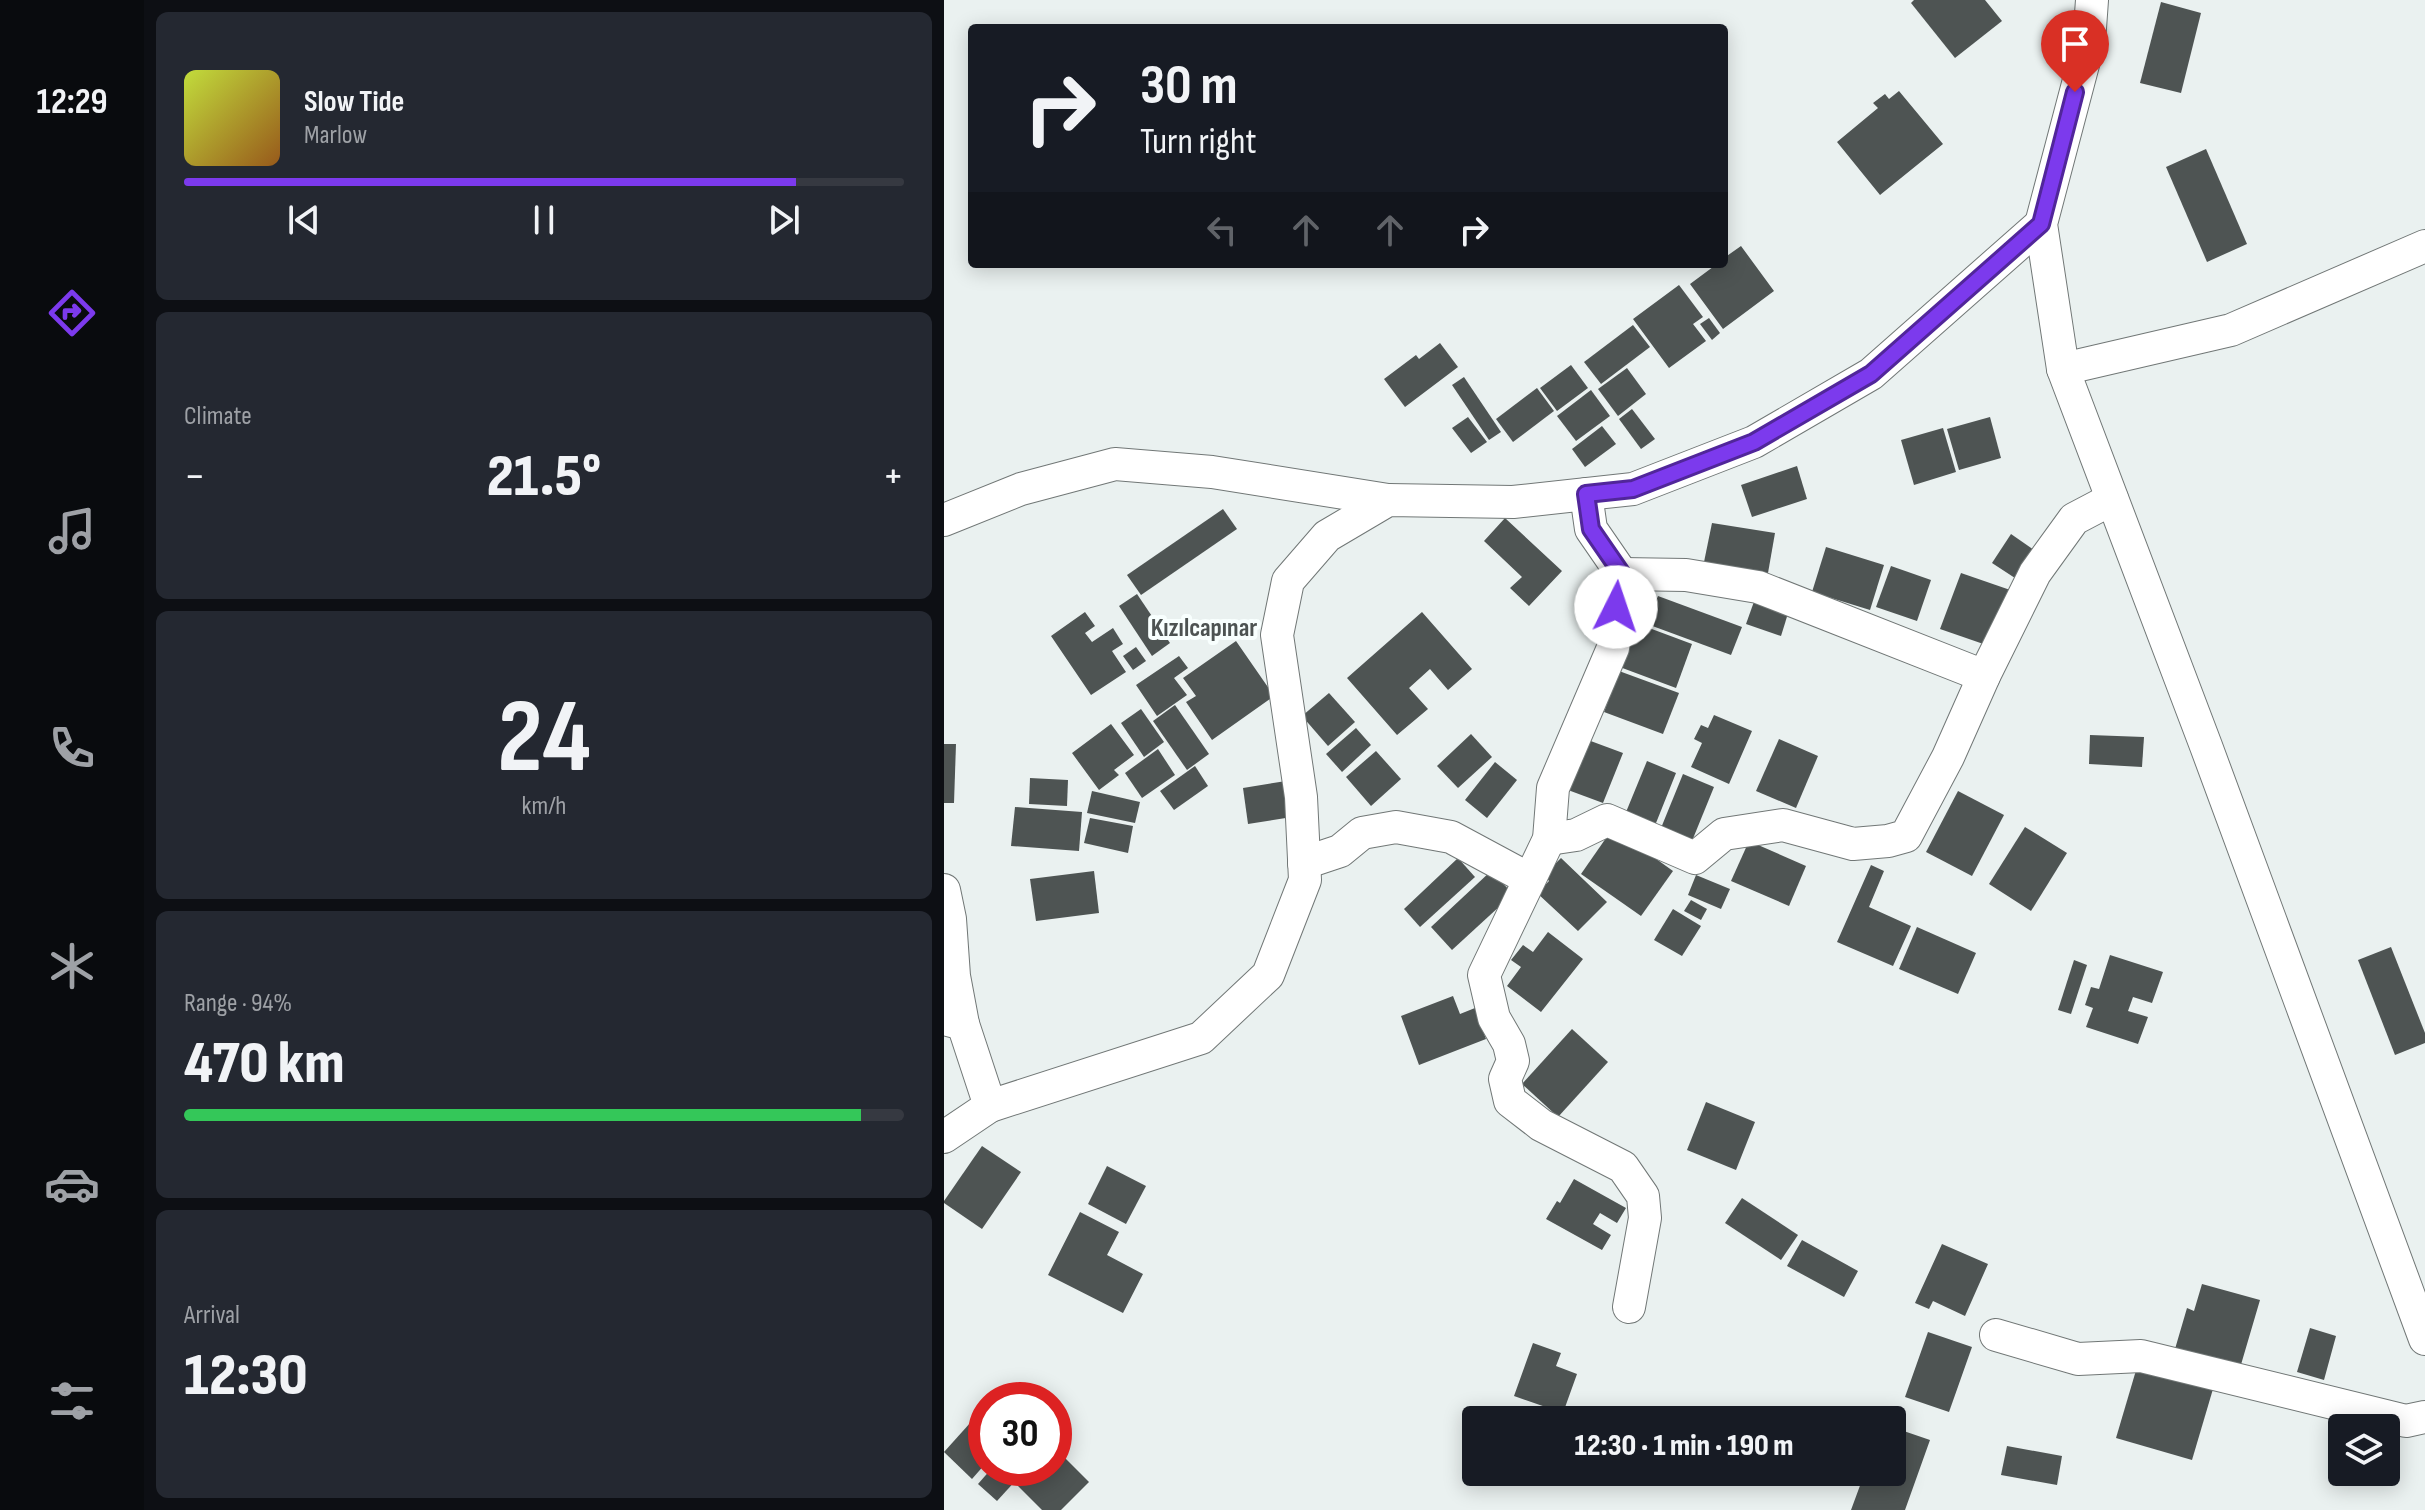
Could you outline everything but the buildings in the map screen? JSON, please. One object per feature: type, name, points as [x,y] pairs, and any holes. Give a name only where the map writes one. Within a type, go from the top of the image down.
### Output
[{"type":"street","points":[[2092,0],[2089,42],[2041,224],[2063,369],[2425,1339]]},
{"type":"street","points":[[944,520],[1021,489],[1115,464],[1212,472],[1388,500],[1513,502],[1633,489],[1754,442],[1871,374],[2041,224]]},
{"type":"street","points":[[2063,369],[2231,330],[2425,246]]},
{"type":"street","points":[[1586,494],[1591,529],[1622,574]]},
{"type":"street","points":[[1549,839],[1576,835],[1607,820],[1695,858],[1724,834],[1783,825],[1853,844],[1906,836],[1948,757],[2035,573],[2074,519],[2112,499]]},
{"type":"street","points":[[944,1137],[990,1106],[1201,1038],[1268,975],[1305,880],[1301,797],[1277,635],[1288,581],[1327,536],[1388,500]]},
{"type":"street","points":[[1622,574],[1686,575],[1758,587],[1984,676]]},
{"type":"street","points":[[1622,574],[1616,589],[1617,625],[1613,648],[1553,788],[1549,839],[1484,975],[1494,1018],[1509,1044],[1513,1061],[1505,1079],[1510,1101],[1541,1125],[1623,1167],[1643,1196],[1645,1218],[1629,1307]]},
{"type":"street","points":[[1304,863],[1340,851],[1362,833],[1396,827],[1451,837],[1529,879]]},
{"type":"street","points":[[944,890],[950,919],[954,1021],[990,1106]]},
{"type":"street","points":[[1996,1335],[2078,1359],[2141,1356],[2406,1421],[2425,1417]]},
{"type":"district","name":"Kızılcapınar","points":[[1204,628]]},
{"type":"route","points":[[1616,607],[1616,589],[1622,574],[1591,529],[1586,494],[1633,489],[1754,442],[1871,374],[2041,224],[2075,92]]}]
